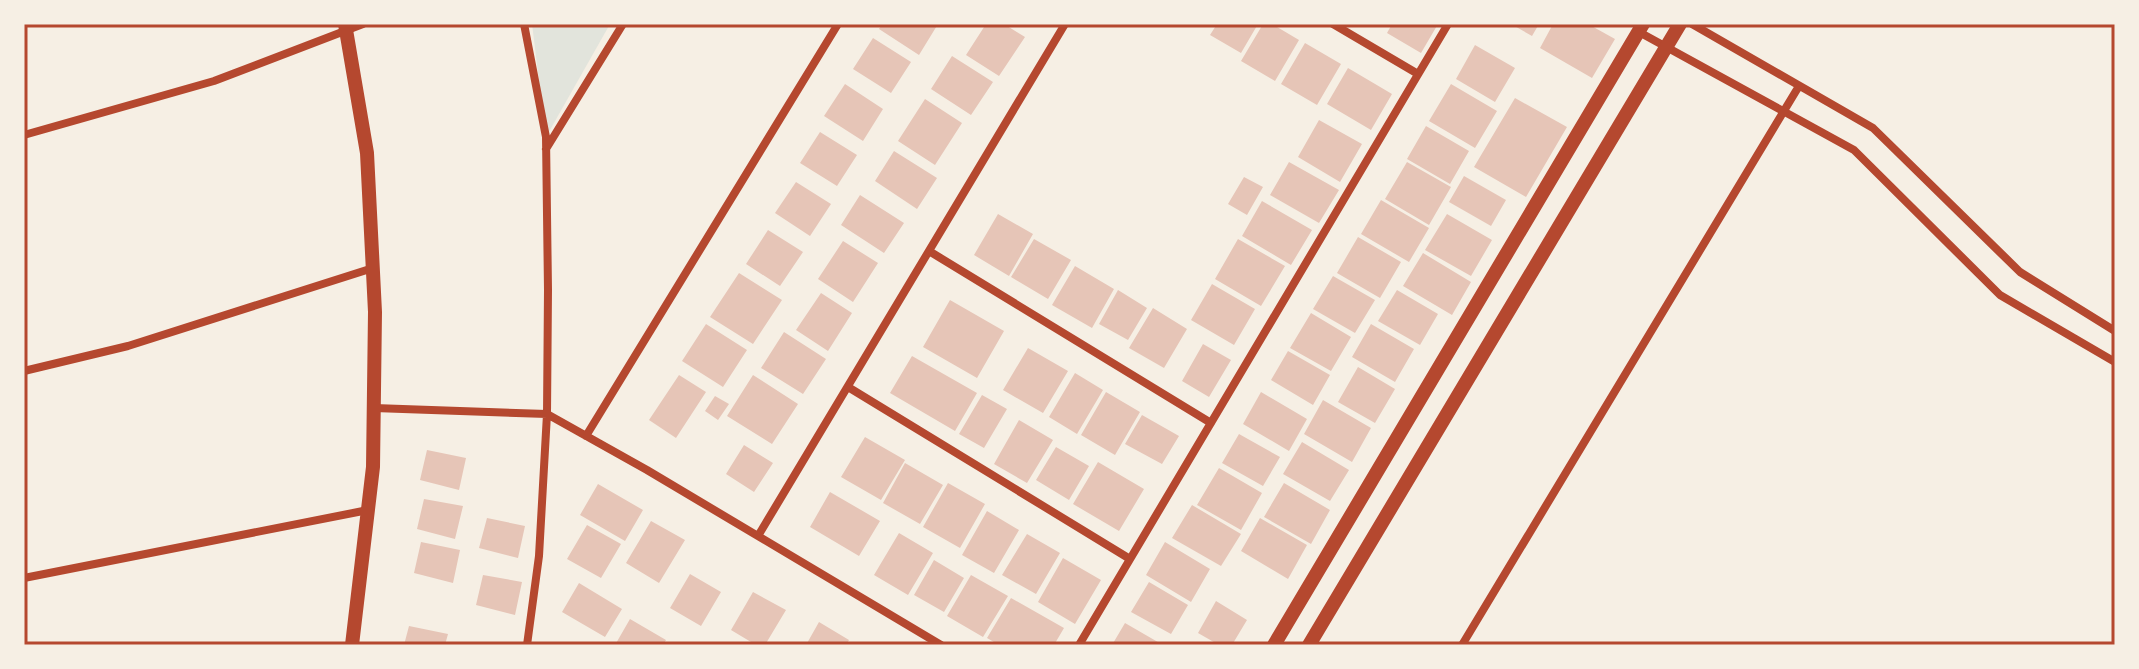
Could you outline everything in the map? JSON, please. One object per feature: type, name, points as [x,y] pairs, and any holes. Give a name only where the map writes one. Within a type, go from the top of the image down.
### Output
[{"type":"street","points":[[24,135],[214,81],[363,24]]},
{"type":"street","points":[[524,24],[546,137],[547,414],[539,556],[527,645]]},
{"type":"street","points":[[546,150],[623,24]]},
{"type":"street","points":[[586,436],[838,24]]},
{"type":"street","points":[[758,536],[1065,24]]},
{"type":"street","points":[[1333,24],[1418,74]]},
{"type":"street","points":[[1079,645],[1448,24]]},
{"type":"street","points":[[1309,645],[1680,24]]},
{"type":"street","points":[[1692,24],[1873,128],[2020,272],[2115,331]]},
{"type":"street","points":[[346,28],[367,153],[375,312],[373,467],[352,645]]},
{"type":"street","points":[[1274,645],[1641,28],[1667,47],[1854,150],[2000,295],[2115,362]]},
{"type":"street","points":[[1462,645],[1799,86]]},
{"type":"street","points":[[929,251],[1211,423]]},
{"type":"street","points":[[24,371],[128,346],[373,268]]},
{"type":"street","points":[[848,387],[1130,559]]},
{"type":"street","points":[[374,408],[547,414],[941,645]]},
{"type":"street","points":[[24,578],[368,510]]},
{"type":"shaded area","points":[[532,24],[610,24],[546,137]]},
{"type":"building","points":[[882,24],[938,24],[919,55],[879,29]]},
{"type":"building","points":[[986,24],[1004,24],[1025,37],[999,76],[966,55]]},
{"type":"building","points":[[1217,24],[1258,24],[1241,53],[1210,35]]},
{"type":"building","points":[[1263,24],[1272,24],[1299,40],[1275,81],[1241,61]]},
{"type":"building","points":[[1392,24],[1438,24],[1421,53],[1387,33]]},
{"type":"building","points":[[1511,24],[1539,24],[1532,36]]},
{"type":"building","points":[[1553,24],[1588,24],[1615,39],[1592,78],[1540,48]]},
{"type":"building","points":[[873,38],[911,62],[891,93],[853,69]]},
{"type":"building","points":[[1305,43],[1341,64],[1317,105],[1281,84]]},
{"type":"building","points":[[1475,45],[1515,68],[1495,102],[1456,79]]},
{"type":"building","points":[[952,56],[993,82],[971,115],[931,89]]},
{"type":"building","points":[[1348,68],[1392,94],[1371,130],[1327,104]]},
{"type":"building","points":[[845,84],[883,109],[863,141],[824,116]]},
{"type":"building","points":[[1451,84],[1497,111],[1475,148],[1429,121]]},
{"type":"building","points":[[1515,98],[1567,127],[1526,197],[1474,167]]},
{"type":"building","points":[[925,99],[962,123],[935,165],[898,141]]},
{"type":"building","points":[[1319,120],[1362,144],[1340,182],[1298,157]]},
{"type":"building","points":[[1426,126],[1469,151],[1450,184],[1407,159]]},
{"type":"building","points":[[820,132],[857,155],[837,186],[800,163]]},
{"type":"building","points":[[894,151],[937,178],[917,209],[875,181]]},
{"type":"building","points":[[1289,162],[1339,190],[1319,223],[1270,195]]},
{"type":"building","points":[[1407,162],[1451,187],[1429,225],[1385,199]]},
{"type":"building","points":[[1464,176],[1506,200],[1491,226],[1449,202]]},
{"type":"building","points":[[1244,177],[1263,187],[1247,215],[1228,204]]},
{"type":"building","points":[[796,182],[831,204],[810,236],[775,213]]},
{"type":"building","points":[[860,195],[904,223],[884,253],[841,225]]},
{"type":"building","points":[[1381,200],[1429,228],[1409,262],[1361,234]]},
{"type":"building","points":[[1262,201],[1312,230],[1291,265],[1242,236]]},
{"type":"building","points":[[998,214],[1033,234],[1009,276],[974,255]]},
{"type":"building","points":[[1447,214],[1492,240],[1471,276],[1425,250]]},
{"type":"building","points":[[768,230],[803,252],[780,286],[746,264]]},
{"type":"building","points":[[1358,237],[1401,262],[1380,298],[1337,273]]},
{"type":"building","points":[[1034,239],[1071,260],[1048,299],[1011,277]]},
{"type":"building","points":[[1238,239],[1285,266],[1261,306],[1215,279]]},
{"type":"building","points":[[843,241],[878,263],[853,302],[818,279]]},
{"type":"building","points":[[1423,253],[1471,282],[1452,315],[1403,286]]},
{"type":"building","points":[[1075,266],[1114,289],[1092,328],[1052,305]]},
{"type":"building","points":[[739,273],[782,300],[753,344],[710,317]]},
{"type":"building","points":[[1333,276],[1375,300],[1355,333],[1313,309]]},
{"type":"building","points":[[1212,284],[1255,309],[1234,345],[1191,320]]},
{"type":"building","points":[[1118,290],[1147,308],[1128,340],[1099,324]]},
{"type":"building","points":[[1397,290],[1438,314],[1420,345],[1378,321]]},
{"type":"building","points":[[821,293],[852,313],[828,351],[796,330]]},
{"type":"building","points":[[950,300],[1004,331],[977,378],[923,347]]},
{"type":"building","points":[[1153,308],[1187,329],[1164,368],[1129,348]]},
{"type":"building","points":[[1311,313],[1351,337],[1331,371],[1290,348]]},
{"type":"building","points":[[706,324],[747,350],[723,387],[682,361]]},
{"type":"building","points":[[1371,324],[1414,349],[1395,382],[1352,357]]},
{"type":"building","points":[[784,332],[826,359],[803,394],[761,368]]},
{"type":"building","points":[[1203,344],[1231,360],[1209,397],[1182,381]]},
{"type":"building","points":[[1028,348],[1068,371],[1043,413],[1003,390]]},
{"type":"building","points":[[1288,351],[1330,375],[1313,405],[1271,380]]},
{"type":"building","points":[[912,356],[977,393],[955,431],[890,393]]},
{"type":"building","points":[[1358,367],[1395,389],[1375,423],[1338,402]]},
{"type":"building","points":[[1075,373],[1103,390],[1077,434],[1049,417]]},
{"type":"building","points":[[679,375],[706,392],[676,438],[649,420]]},
{"type":"building","points":[[753,375],[798,404],[772,444],[727,416]]},
{"type":"building","points":[[1106,392],[1140,412],[1115,455],[1081,435]]},
{"type":"building","points":[[1261,392],[1307,419],[1289,451],[1243,424]]},
{"type":"building","points":[[982,395],[1007,409],[984,448],[959,434]]},
{"type":"building","points":[[715,396],[729,404],[718,420],[705,411]]},
{"type":"building","points":[[1323,400],[1371,428],[1352,462],[1304,434]]},
{"type":"building","points":[[1142,415],[1179,436],[1162,464],[1125,444]]},
{"type":"building","points":[[1019,420],[1053,440],[1027,483],[994,464]]},
{"type":"building","points":[[1239,434],[1280,457],[1263,486],[1222,463]]},
{"type":"building","points":[[865,437],[905,460],[881,500],[841,477]]},
{"type":"building","points":[[1302,442],[1349,470],[1330,501],[1283,474]]},
{"type":"building","points":[[744,445],[773,463],[754,492],[726,474]]},
{"type":"building","points":[[1056,447],[1089,466],[1069,500],[1036,480]]},
{"type":"building","points":[[427,450],[466,458],[459,490],[420,480]]},
{"type":"building","points":[[1098,462],[1144,489],[1119,531],[1073,504]]},
{"type":"building","points":[[905,463],[943,485],[920,524],[883,503]]},
{"type":"building","points":[[1219,468],[1262,493],[1241,530],[1197,505]]},
{"type":"building","points":[[948,483],[985,504],[960,548],[923,527]]},
{"type":"building","points":[[1284,483],[1330,510],[1311,544],[1264,517]]},
{"type":"building","points":[[598,484],[643,510],[625,541],[580,515]]},
{"type":"building","points":[[830,492],[880,521],[859,556],[810,527]]},
{"type":"building","points":[[424,499],[463,506],[455,539],[417,529]]},
{"type":"building","points":[[1192,505],[1241,534],[1221,566],[1172,538]]},
{"type":"building","points":[[987,511],[1019,530],[994,573],[962,555]]},
{"type":"building","points":[[487,518],[525,526],[518,558],[479,548]]},
{"type":"building","points":[[1260,518],[1307,545],[1288,579],[1241,551]]},
{"type":"building","points":[[651,521],[685,540],[659,583],[626,563]]},
{"type":"building","points":[[587,525],[621,544],[601,578],[567,559]]},
{"type":"building","points":[[899,533],[933,553],[908,595],[874,575]]},
{"type":"building","points":[[1027,534],[1060,553],[1036,594],[1002,575]]},
{"type":"building","points":[[421,542],[460,550],[453,583],[414,573]]},
{"type":"building","points":[[1165,542],[1210,569],[1191,602],[1146,575]]},
{"type":"building","points":[[1063,558],[1101,580],[1075,624],[1038,602]]},
{"type":"building","points":[[934,560],[964,578],[944,612],[914,595]]},
{"type":"building","points":[[690,574],[721,592],[701,626],[670,608]]},
{"type":"building","points":[[483,575],[522,582],[515,615],[476,605]]},
{"type":"building","points":[[971,575],[1008,596],[983,637],[947,616]]},
{"type":"building","points":[[1149,582],[1188,605],[1171,634],[1131,612]]},
{"type":"building","points":[[579,583],[622,609],[605,637],[562,612]]},
{"type":"building","points":[[753,592],[786,610],[765,645],[756,645],[731,630]]},
{"type":"building","points":[[1011,598],[1064,628],[1054,645],[999,645],[987,638]]},
{"type":"building","points":[[1216,601],[1247,620],[1232,645],[1219,645],[1198,633]]},
{"type":"building","points":[[630,619],[666,640],[663,645],[615,645]]},
{"type":"building","points":[[819,622],[849,640],[846,645],[806,645]]},
{"type":"building","points":[[1125,623],[1163,645],[1112,645]]},
{"type":"building","points":[[409,626],[448,634],[445,645],[404,645]]}]
